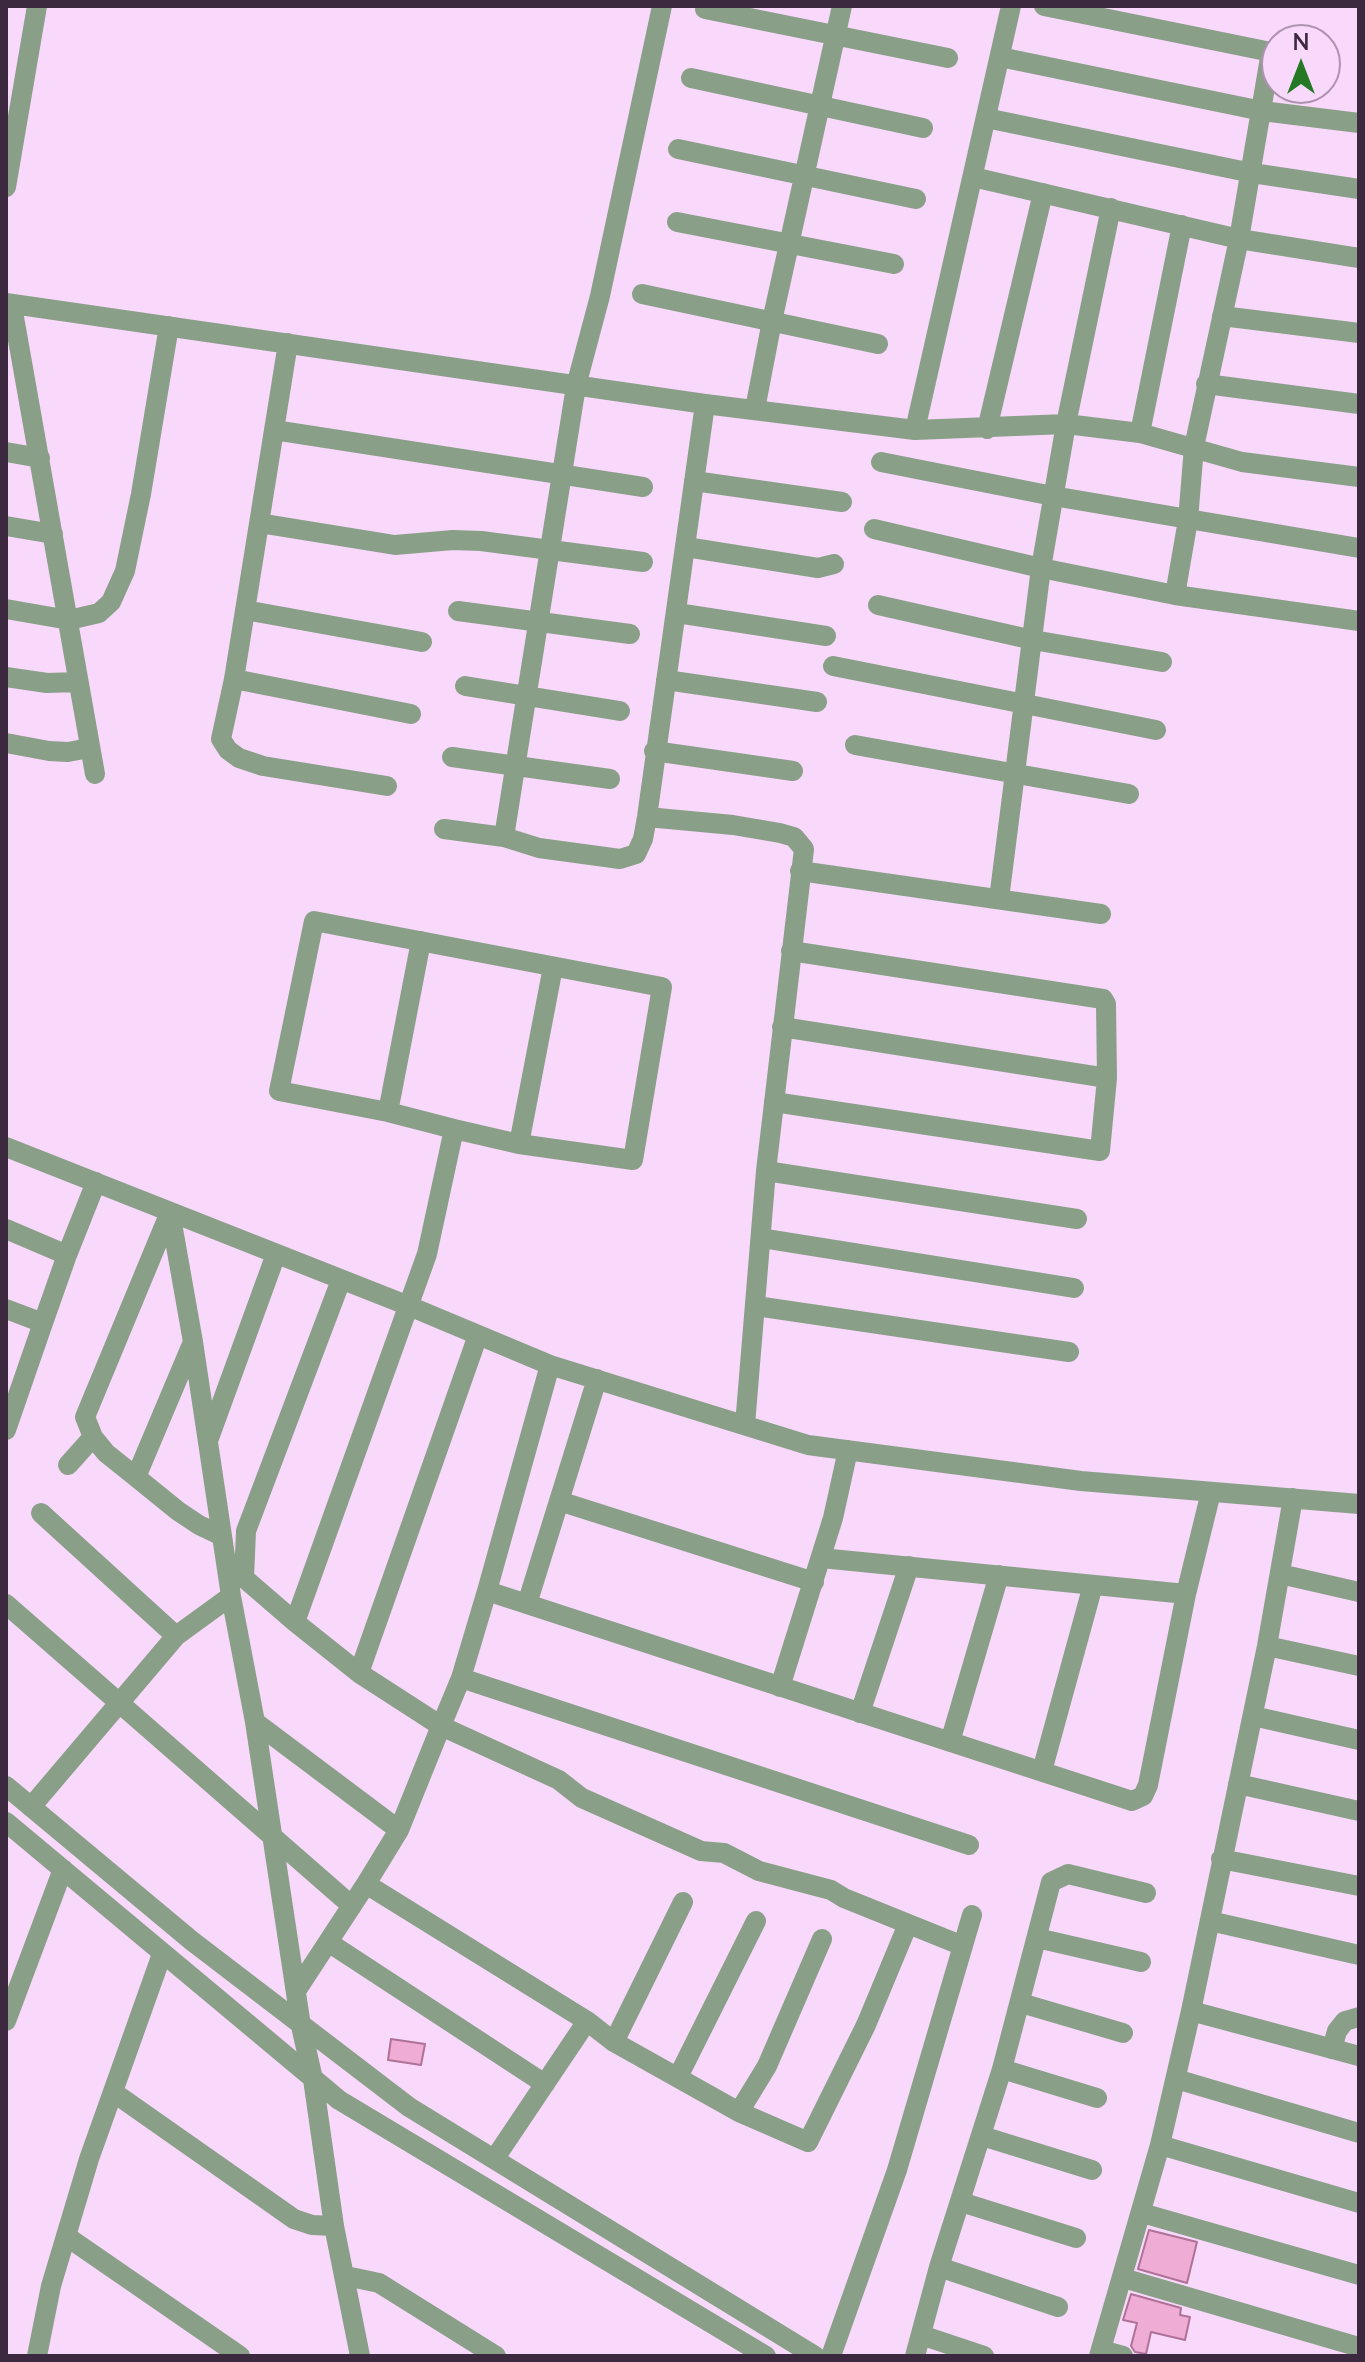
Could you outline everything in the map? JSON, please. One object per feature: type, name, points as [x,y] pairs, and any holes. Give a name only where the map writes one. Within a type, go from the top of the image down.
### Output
[{"type":"street","points":[[6,187],[37,6]]},
{"type":"street","points":[[504,837],[513,765],[576,386],[600,296],[662,6]]},
{"type":"street","points":[[755,409],[842,6]]},
{"type":"street","points":[[915,430],[1011,6]]},
{"type":"street","points":[[1044,6],[1271,52],[1252,173],[1194,447],[1188,520],[1175,595]]},
{"type":"street","points":[[705,9],[948,58]]},
{"type":"street","points":[[1000,57],[1262,111],[1359,123]]},
{"type":"street","points":[[691,78],[923,128]]},
{"type":"street","points":[[986,118],[1252,173],[1359,189]]},
{"type":"street","points":[[678,149],[916,199]]},
{"type":"street","points":[[973,177],[1239,239],[1359,258]]},
{"type":"street","points":[[987,429],[1043,193]]},
{"type":"street","points":[[999,899],[1041,568],[1066,424],[1111,208]]},
{"type":"street","points":[[677,222],[894,264]]},
{"type":"street","points":[[1140,433],[1182,225]]},
{"type":"street","points":[[642,294],[878,344]]},
{"type":"street","points":[[95,774],[40,458],[9,305],[705,404],[915,430],[1066,424],[1140,433],[1242,462],[1359,477]]},
{"type":"street","points":[[1222,316],[1359,333]]},
{"type":"street","points":[[6,609],[69,620],[99,613],[111,602],[125,571],[146,469],[169,326]]},
{"type":"street","points":[[288,343],[234,679],[221,739],[228,750],[239,758],[263,766],[387,786]]},
{"type":"street","points":[[1206,384],[1359,404]]},
{"type":"street","points":[[444,829],[504,837],[539,848],[620,859],[636,854],[643,839],[647,817],[705,404]]},
{"type":"street","points":[[274,430],[643,487]]},
{"type":"street","points":[[6,452],[40,458]]},
{"type":"street","points":[[881,462],[1053,496],[1359,548]]},
{"type":"street","points":[[694,481],[842,502]]},
{"type":"street","points":[[259,523],[395,545],[453,540],[643,562]]},
{"type":"street","points":[[6,526],[53,534]]},
{"type":"street","points":[[874,529],[1175,595],[1359,621]]},
{"type":"street","points":[[686,547],[818,568],[834,564]]},
{"type":"street","points":[[878,605],[1033,640],[1162,662]]},
{"type":"street","points":[[245,610],[422,642]]},
{"type":"street","points":[[458,611],[630,634]]},
{"type":"street","points":[[677,613],[826,636]]},
{"type":"street","points":[[833,666],[1156,730]]},
{"type":"street","points":[[6,677],[47,683],[78,682]]},
{"type":"street","points":[[234,679],[411,714]]},
{"type":"street","points":[[666,680],[817,702]]},
{"type":"street","points":[[465,686],[620,711]]},
{"type":"street","points":[[6,743],[49,751],[68,752],[89,748]]},
{"type":"street","points":[[855,745],[1129,794]]},
{"type":"street","points":[[654,751],[793,771]]},
{"type":"street","points":[[452,757],[610,779]]},
{"type":"street","points":[[647,817],[733,825],[794,837],[804,849],[766,1171],[745,1425]]},
{"type":"street","points":[[800,871],[1101,914]]},
{"type":"street","points":[[314,921],[421,941],[662,987],[633,1160],[519,1144],[388,1112],[279,1091],[314,921]]},
{"type":"street","points":[[388,1112],[421,941]]},
{"type":"street","points":[[774,1102],[1100,1151],[1107,1078],[1106,1004],[1097,996],[791,951]]},
{"type":"street","points":[[519,1144],[553,967]]},
{"type":"street","points":[[782,1027],[1107,1078]]},
{"type":"street","points":[[295,1622],[427,1254],[454,1129]]},
{"type":"street","points":[[6,1147],[550,1365],[808,1445],[1081,1481],[1359,1504]]},
{"type":"street","points":[[766,1171],[1077,1219]]},
{"type":"street","points":[[6,1430],[14,1386],[43,1323],[96,1182]]},
{"type":"street","points":[[170,1212],[231,1596],[255,1722],[301,2026],[313,2079],[334,2226],[360,2356]]},
{"type":"street","points":[[170,1212],[85,1417],[93,1437],[106,1453],[199,1525],[222,1536]]},
{"type":"street","points":[[6,1229],[67,1255]]},
{"type":"street","points":[[761,1238],[1074,1288]]},
{"type":"street","points":[[208,1440],[276,1254]]},
{"type":"street","points":[[341,1280],[246,1531],[244,1578],[359,1673],[441,1726],[559,1780],[582,1798],[701,1851],[724,1853],[759,1871],[831,1890],[963,1946]]},
{"type":"street","points":[[756,1306],[1069,1352]]},
{"type":"street","points":[[6,1309],[43,1323]]},
{"type":"street","points":[[359,1673],[478,1335]]},
{"type":"street","points":[[136,1477],[193,1342]]},
{"type":"street","points":[[296,1991],[399,1830],[461,1678],[550,1365]]},
{"type":"street","points":[[527,1604],[597,1379]]},
{"type":"street","points":[[68,1465],[93,1437]]},
{"type":"street","points":[[780,1687],[821,1558],[848,1450]]},
{"type":"street","points":[[487,1591],[1132,1801],[1143,1796],[1148,1785],[1186,1594],[1211,1492]]},
{"type":"street","points":[[1123,2356],[1100,2353],[1142,2213],[1176,2079],[1253,1716],[1293,1498]]},
{"type":"street","points":[[559,1501],[814,1582]]},
{"type":"street","points":[[41,1513],[176,1636]]},
{"type":"street","points":[[821,1558],[1186,1594]]},
{"type":"street","points":[[860,1713],[909,1566]]},
{"type":"street","points":[[1280,1574],[1359,1592]]},
{"type":"street","points":[[950,1742],[999,1575]]},
{"type":"street","points":[[1042,1771],[1093,1585]]},
{"type":"street","points":[[31,1807],[176,1636],[231,1596]]},
{"type":"street","points":[[6,1604],[352,1906]]},
{"type":"street","points":[[1267,1646],[1359,1666]]},
{"type":"street","points":[[461,1678],[969,1845]]},
{"type":"street","points":[[1253,1716],[1359,1740]]},
{"type":"street","points":[[255,1722],[399,1830]]},
{"type":"street","points":[[1238,1784],[1359,1811]]},
{"type":"street","points":[[6,1786],[192,1941],[409,2107],[815,2356]]},
{"type":"street","points":[[6,1822],[339,2100],[766,2356]]},
{"type":"street","points":[[1221,1859],[1359,1886]]},
{"type":"street","points":[[6,2021],[15,1965],[63,1869]]},
{"type":"street","points":[[915,2356],[939,2267],[1021,2003],[1051,1882],[1068,1874],[1146,1893]]},
{"type":"street","points":[[366,1884],[587,2021],[614,2042],[739,2112],[808,2142],[866,2025],[908,1924]]},
{"type":"street","points":[[614,2042],[683,1902]]},
{"type":"street","points":[[831,2356],[897,2170],[972,1915]]},
{"type":"street","points":[[678,2077],[756,1921]]},
{"type":"street","points":[[1210,1921],[1359,1955]]},
{"type":"street","points":[[1037,1938],[1141,1962]]},
{"type":"street","points":[[739,2112],[767,2066],[822,1939]]},
{"type":"street","points":[[328,1942],[545,2084]]},
{"type":"street","points":[[37,2356],[51,2286],[66,2236],[162,1954]]},
{"type":"street","points":[[1021,2003],[1123,2033]]},
{"type":"street","points":[[1191,2011],[1359,2056]]},
{"type":"street","points":[[1332,2049],[1337,2031],[1345,2021],[1359,2017]]},
{"type":"street","points":[[495,2158],[587,2021]]},
{"type":"street","points":[[1002,2069],[1097,2098]]},
{"type":"street","points":[[1176,2079],[1359,2133]]},
{"type":"street","points":[[113,2092],[294,2219],[312,2225],[334,2226]]},
{"type":"street","points":[[982,2136],[1092,2170]]},
{"type":"street","points":[[1160,2145],[1359,2203]]},
{"type":"street","points":[[961,2202],[1076,2238]]},
{"type":"street","points":[[1142,2213],[1359,2275]]},
{"type":"street","points":[[66,2236],[240,2356]]},
{"type":"street","points":[[939,2267],[1058,2307]]},
{"type":"street","points":[[346,2276],[379,2283],[496,2356]]},
{"type":"street","points":[[1123,2278],[1359,2347]]},
{"type":"street","points":[[921,2335],[984,2356]]},
{"type":"building","points":[[391,2039],[425,2044],[421,2065],[388,2060]]},
{"type":"building","points":[[1149,2230],[1197,2242],[1187,2283],[1138,2269]]},
{"type":"building","points":[[1131,2294],[1181,2308],[1180,2315],[1190,2317],[1185,2340],[1151,2332],[1146,2354],[1135,2352],[1131,2346],[1137,2323],[1123,2320]]}]
